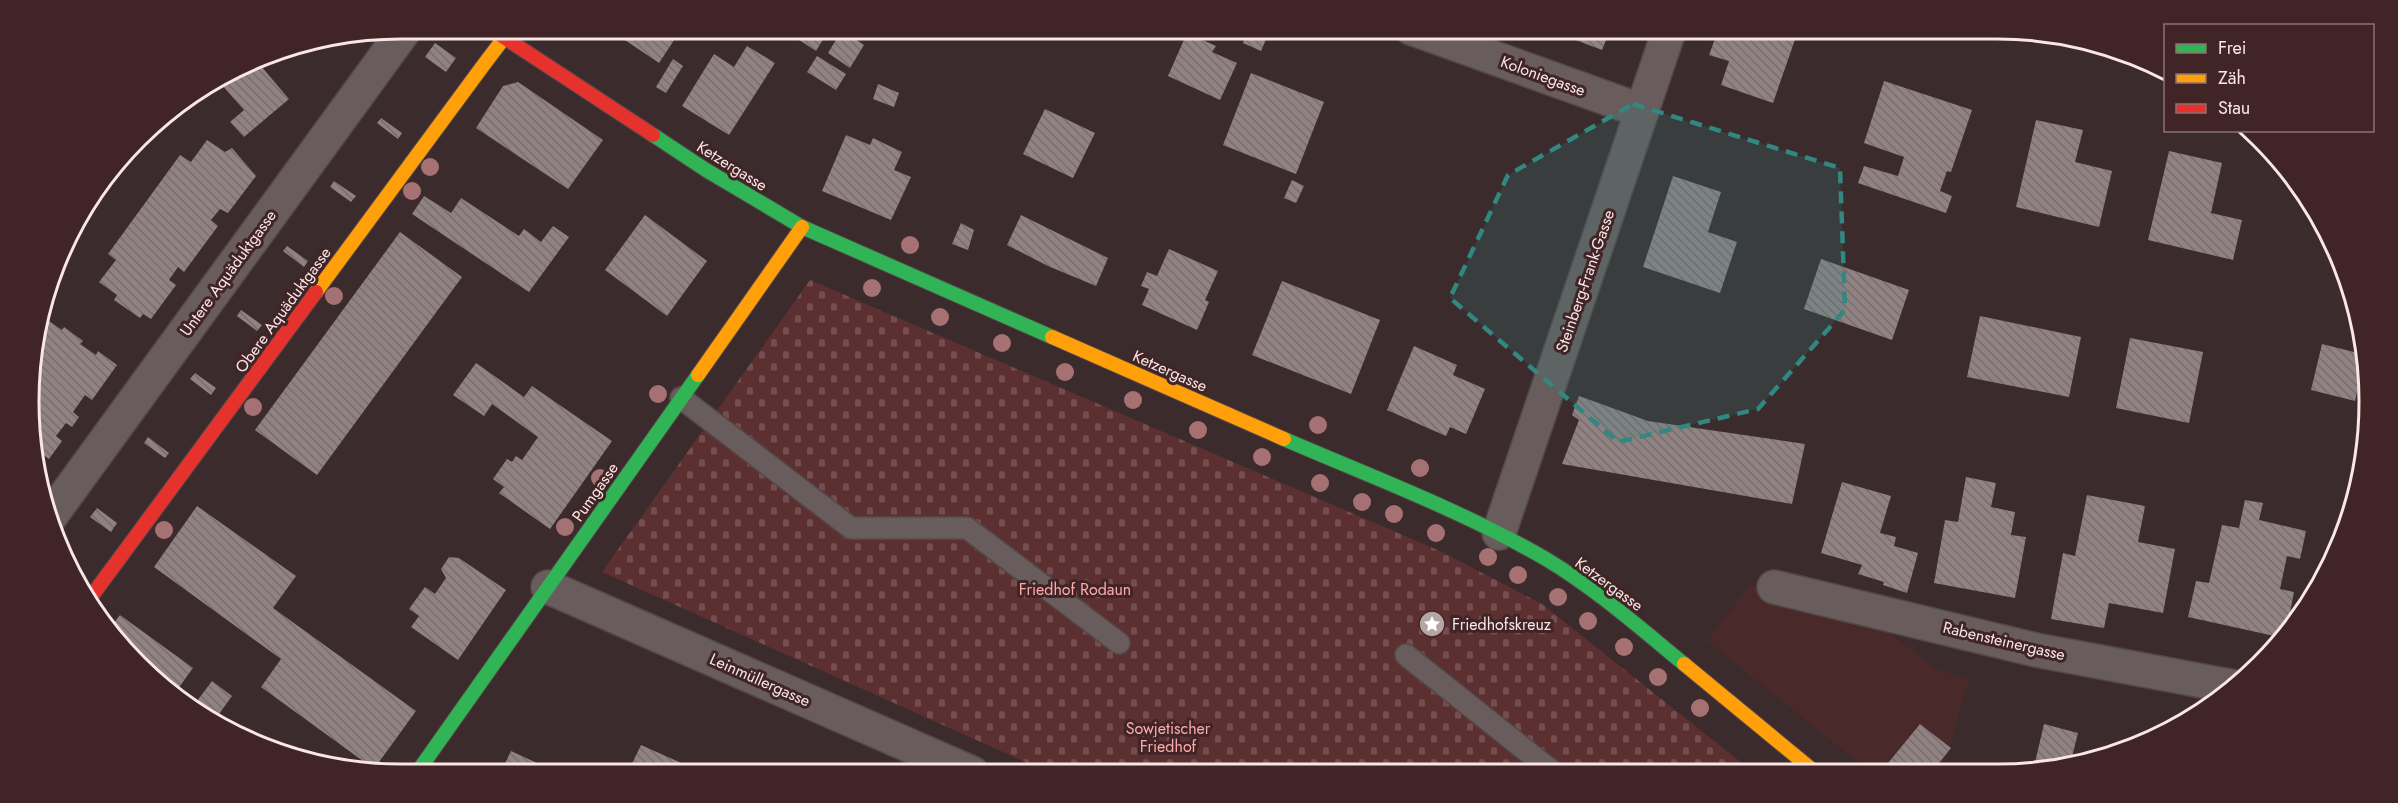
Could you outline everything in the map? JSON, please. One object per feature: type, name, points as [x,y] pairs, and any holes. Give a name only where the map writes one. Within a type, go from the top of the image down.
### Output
[{"type":"main road","name":"Obere Aquäduktgasse","points":[[94,593],[505,39]]},
{"type":"main road","name":"Ketzergasse","points":[[518,39],[706,170],[802,227],[1499,533],[1547,560],[1592,589],[1805,764]]},
{"type":"main road","name":"Pumgasse","points":[[423,764],[802,227]]},
{"type":"street","name":"Untere Aquäduktgasse","points":[[55,510],[398,39]]},
{"type":"street","name":"Koloniegasse","points":[[1442,39],[1642,111]]},
{"type":"street","name":"Steinberg-Frank-Gasse","points":[[1499,533],[1666,39]]},
{"type":"street","name":"Leinmüllergasse","points":[[549,587],[952,764]]},
{"type":"street","name":"Rabensteinergasse","points":[[1774,587],[2036,650],[2222,685]]},
{"type":"lane","points":[[681,398],[851,528],[967,528],[1119,644]]},
{"type":"lane","points":[[1406,655],[1543,764]]},
{"type":"highlighted area","points":[[1633,104],[1840,168],[1845,310],[1758,409],[1618,442],[1450,298],[1508,175]]},
{"type":"shaded area","points":[[1750,585],[1881,626],[1936,669],[1969,679],[1945,764],[1860,764],[1707,641]]},
{"type":"green space","name":"Friedhof Rodaun","points":[[810,280],[1440,551],[1542,604],[1743,764],[1030,764],[602,572]]},
{"type":"building","points":[[623,39],[675,39],[659,63]]},
{"type":"building","points":[[798,39],[823,39],[816,51]]},
{"type":"building","points":[[837,39],[855,39],[864,45],[850,68],[828,53]]},
{"type":"building","points":[[1184,39],[1200,39],[1216,46],[1212,52],[1237,63],[1220,100],[1168,76]]},
{"type":"building","points":[[1245,39],[1266,39],[1261,51],[1243,43]]},
{"type":"building","points":[[1573,39],[1606,39],[1602,50]]},
{"type":"building","points":[[1715,39],[1795,39],[1773,103],[1721,85],[1729,61],[1709,55]]},
{"type":"building","points":[[435,43],[456,58],[446,72],[425,57]]},
{"type":"building","points":[[747,46],[775,63],[729,135],[682,106],[714,54],[734,67]]},
{"type":"building","points":[[817,56],[846,74],[836,90],[807,72]]},
{"type":"building","points":[[673,59],[683,66],[666,93],[656,87]]},
{"type":"building","points":[[262,67],[289,99],[244,137],[230,122],[244,110],[223,86]]},
{"type":"building","points":[[1251,73],[1324,102],[1296,174],[1223,145]]},
{"type":"building","points":[[1884,81],[1972,110],[1951,172],[1947,171],[1940,191],[1952,196],[1946,213],[1858,183],[1864,166],[1898,176],[1904,157],[1864,143]]},
{"type":"building","points":[[518,82],[603,140],[568,189],[476,128],[503,86]]},
{"type":"building","points":[[878,84],[899,93],[894,107],[873,99]]},
{"type":"building","points":[[1045,109],[1095,133],[1073,178],[1023,154]]},
{"type":"building","points":[[381,118],[402,133],[398,139],[377,123]]},
{"type":"building","points":[[2036,120],[2083,130],[2075,162],[2112,171],[2099,227],[2016,207]]},
{"type":"building","points":[[846,135],[870,145],[873,138],[902,152],[894,170],[911,177],[891,220],[822,191]]},
{"type":"building","points":[[207,140],[225,152],[232,148],[256,176],[228,213],[220,209],[211,220],[218,226],[184,272],[178,267],[169,280],[176,285],[151,319],[143,314],[140,318],[114,300],[117,295],[99,282],[116,260],[108,254],[180,155],[191,162]]},
{"type":"building","points":[[2169,151],[2222,163],[2211,213],[2242,220],[2233,260],[2148,240]]},
{"type":"building","points":[[1673,176],[1721,192],[1708,232],[1737,242],[1720,293],[1643,267]]},
{"type":"building","points":[[1292,180],[1304,186],[1296,203],[1284,198]]},
{"type":"building","points":[[334,181],[356,196],[351,202],[330,187]]},
{"type":"building","points":[[424,196],[451,213],[461,198],[519,236],[524,229],[541,242],[553,226],[569,237],[529,292],[412,214]]},
{"type":"building","points":[[645,215],[707,261],[667,316],[605,270]]},
{"type":"building","points":[[1021,215],[1108,258],[1096,286],[1048,266],[1007,245]]},
{"type":"building","points":[[961,223],[974,230],[968,250],[952,244]]},
{"type":"building","points":[[400,232],[462,277],[317,475],[255,430]]},
{"type":"building","points":[[287,246],[308,261],[304,267],[283,251]]},
{"type":"building","points":[[1169,249],[1218,271],[1205,300],[1209,302],[1197,330],[1142,305],[1149,289],[1141,286],[1147,272],[1157,276]]},
{"type":"building","points":[[1821,259],[1909,290],[1892,340],[1804,309]]},
{"type":"building","points":[[1282,281],[1380,320],[1351,394],[1252,355]]},
{"type":"building","points":[[241,310],[262,325],[257,331],[237,316]]},
{"type":"building","points":[[1980,316],[2081,337],[2069,397],[1967,377]]},
{"type":"building","points":[[48,321],[62,330],[64,327],[83,341],[80,344],[96,355],[98,351],[117,365],[92,400],[85,395],[73,412],[79,417],[72,427],[66,423],[56,436],[62,441],[49,459],[43,455],[39,402],[42,354]]},
{"type":"building","points":[[2130,338],[2203,352],[2189,423],[2116,408]]},
{"type":"building","points":[[2322,344],[2356,352],[2358,387],[2355,401],[2311,390]]},
{"type":"building","points":[[1414,346],[1457,365],[1453,375],[1485,389],[1466,434],[1450,427],[1446,436],[1387,410]]},
{"type":"building","points":[[476,363],[524,397],[532,386],[612,441],[550,529],[499,493],[504,487],[493,479],[507,459],[512,462],[516,456],[522,460],[538,437],[492,404],[484,416],[453,395]]},
{"type":"building","points":[[195,373],[216,388],[211,395],[190,379]]},
{"type":"building","points":[[1579,396],[1648,421],[1805,444],[1792,504],[1562,464],[1579,420],[1572,415]]},
{"type":"building","points":[[148,437],[169,453],[165,458],[144,443]]},
{"type":"building","points":[[1966,477],[1996,483],[1991,507],[2015,512],[2011,535],[2026,537],[2015,598],[1934,583],[1945,520],[1958,522]]},
{"type":"building","points":[[1842,482],[1891,496],[1880,533],[1896,537],[1894,546],[1918,553],[1907,593],[1883,585],[1884,582],[1858,574],[1862,565],[1821,553]]},
{"type":"building","points":[[2087,495],[2145,506],[2138,542],[2175,549],[2163,613],[2109,603],[2104,628],[2051,619],[2063,553],[2075,556]]},
{"type":"building","points":[[2245,500],[2263,503],[2259,520],[2306,531],[2300,559],[2287,556],[2280,589],[2294,592],[2290,614],[2273,636],[2188,617],[2196,581],[2209,583],[2222,525],[2239,528]]},
{"type":"building","points":[[197,506],[296,576],[273,608],[416,711],[378,763],[364,762],[261,687],[281,659],[154,567]]},
{"type":"building","points":[[97,508],[117,523],[111,532],[90,517]]},
{"type":"building","points":[[449,557],[459,558],[506,590],[458,660],[411,627],[419,616],[409,609],[425,587],[435,594],[446,578],[441,569]]},
{"type":"building","points":[[120,615],[193,668],[179,687],[145,658],[114,622]]},
{"type":"building","points":[[212,681],[232,696],[219,714],[197,701]]},
{"type":"building","points":[[1920,724],[1951,748],[1938,764],[1887,764]]},
{"type":"building","points":[[2044,724],[2078,733],[2072,756],[2035,762]]},
{"type":"building","points":[[641,745],[684,764],[632,764]]},
{"type":"building","points":[[511,751],[539,764],[505,764]]},
{"type":"traffic: fast","points":[[653,135],[706,170],[802,227],[1052,337]]},
{"type":"traffic: fast","points":[[423,764],[698,375]]},
{"type":"traffic: fast","points":[[1284,439],[1450,510],[1546,559],[1600,596],[1684,664]]},
{"type":"traffic: slow","points":[[316,292],[503,39]]},
{"type":"traffic: slow","points":[[698,375],[802,227]]},
{"type":"traffic: slow","points":[[1052,337],[1284,439]]},
{"type":"traffic: slow","points":[[1684,664],[1805,764]]},
{"type":"traffic: jam","points":[[507,39],[653,135]]},
{"type":"traffic: jam","points":[[94,593],[316,292]]},
{"type":"place","name":"Friedhofskreuz","points":[[1432,624]]},
{"type":"park label","name":"Sowjetischer Friedhof","points":[[1168,737]]}]
